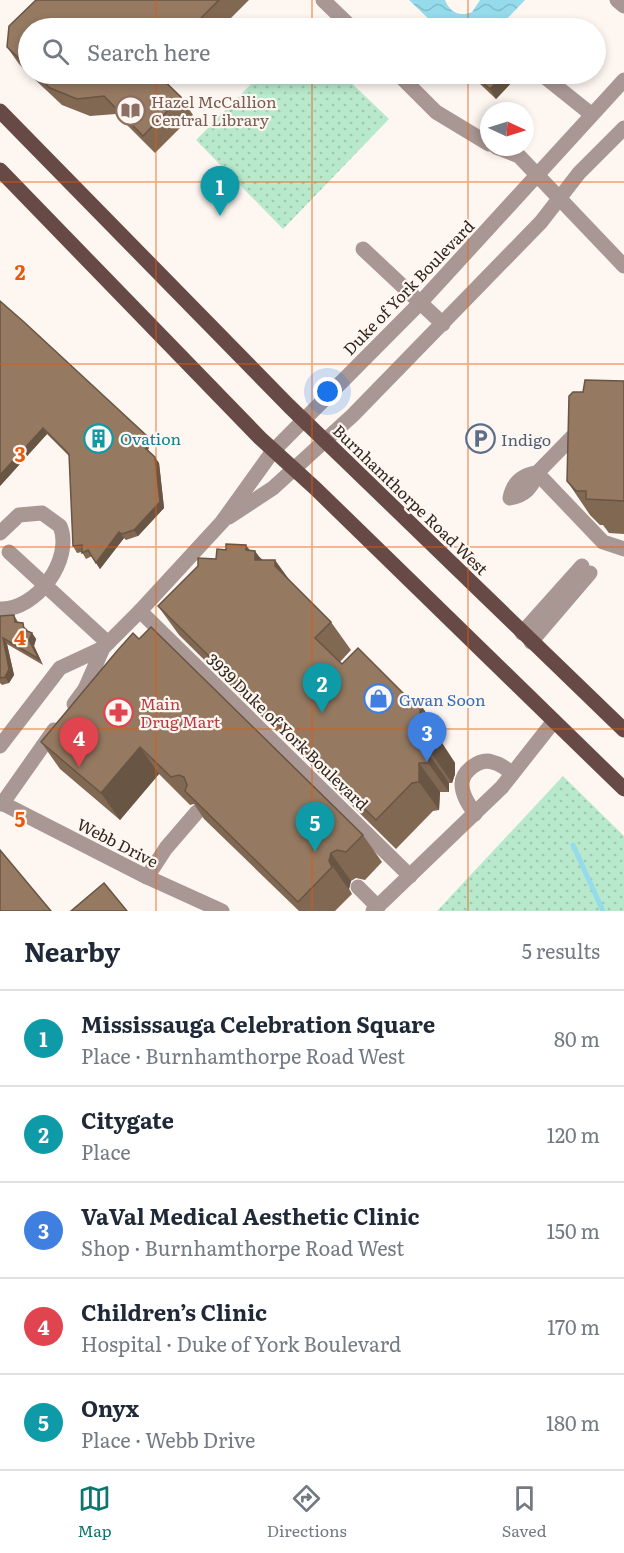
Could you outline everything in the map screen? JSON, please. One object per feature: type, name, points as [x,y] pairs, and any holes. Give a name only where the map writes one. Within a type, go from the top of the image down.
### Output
[{"type":"main road","name":"Burnhamthorpe Road West","points":[[0,111],[303,420],[624,730]]},
{"type":"main road","points":[[0,170],[293,471],[316,489],[624,789]]},
{"type":"street","points":[[323,0],[342,18]]},
{"type":"street","points":[[617,0],[624,6]]},
{"type":"street","name":"Duke of York Boulevard","points":[[0,746],[60,668],[105,645],[140,611],[222,522],[273,451],[420,303],[624,80]]},
{"type":"street","points":[[408,84],[436,112],[480,139]]},
{"type":"street","points":[[554,84],[591,114]]},
{"type":"street","name":"Duke of York Boulevard","points":[[222,522],[273,488],[325,441],[443,324],[541,222],[579,174],[624,128]]},
{"type":"street","points":[[519,156],[624,266]]},
{"type":"street","points":[[363,249],[443,324]]},
{"type":"street","points":[[592,417],[537,473],[603,542],[624,549]]},
{"type":"street","points":[[0,533],[20,515],[31,512],[42,513],[60,526],[65,547],[55,570],[45,585],[21,604],[12,608],[0,609]]},
{"type":"street","points":[[9,552],[105,645]]},
{"type":"street","points":[[527,637],[586,570]]},
{"type":"street","name":"3939 Duke of York Boulevard","points":[[140,611],[410,876]]},
{"type":"street","name":"Duke of York Boulevard","points":[[1,803],[85,689],[105,645]]},
{"type":"street","points":[[358,887],[376,909],[475,814],[512,774],[554,721]]},
{"type":"street","points":[[475,814],[465,799],[462,783],[465,773],[489,760],[502,765],[512,774]]},
{"type":"street","name":"Webb Drive","points":[[1,803],[147,877],[222,911]]},
{"type":"street","points":[[147,877],[166,848],[197,812]]},
{"type":"green space","points":[[251,84],[352,84],[389,119],[283,229],[196,140]]},
{"type":"green space","points":[[563,776],[624,836],[624,911],[437,911]]},
{"type":"water","points":[[409,0],[445,0],[453,11],[463,14],[472,12],[480,0],[525,0],[508,18],[428,18]]},
{"type":"building","points":[[36,0],[219,0],[201,18],[18,18],[18,57],[7,47],[9,26]]},
{"type":"building","points":[[46,84],[167,84],[181,97],[143,136],[104,96],[77,99]]},
{"type":"building","points":[[484,84],[495,84],[490,89]]},
{"type":"building","name":"Ovation","points":[[0,301],[147,436],[143,446],[155,457],[160,502],[134,530],[122,534],[119,532],[96,563],[88,550],[82,553],[82,545],[73,546],[69,454],[43,428],[0,475]]},
{"type":"building","points":[[585,380],[624,381],[624,501],[586,499],[586,491],[576,491],[567,481],[569,396],[573,392],[583,392]]},
{"type":"building","points":[[226,544],[246,545],[246,550],[255,551],[255,560],[275,560],[275,566],[331,622],[315,638],[342,664],[358,648],[414,704],[420,704],[420,724],[429,725],[429,734],[434,734],[432,754],[429,754],[428,763],[419,763],[419,782],[412,783],[376,820],[158,606],[198,566],[198,558],[216,559],[217,549],[226,550]]},
{"type":"building","points":[[14,615],[15,622],[23,623],[24,630],[32,633],[29,640],[39,659],[3,638],[9,669],[5,677],[0,678],[0,616]]},
{"type":"building","points":[[151,627],[363,835],[346,852],[337,850],[331,853],[329,861],[332,867],[298,902],[185,791],[187,785],[184,777],[179,775],[171,777],[140,747],[101,793],[41,742],[133,633],[139,639]]},
{"type":"building","points":[[0,850],[51,911],[0,911]]},
{"type":"building","points":[[104,883],[127,911],[71,911]]},
{"type":"waterway","points":[[573,845],[603,911]]},
{"type":"place","name":"Hazel McCallion Central Library","points":[[130,110]]},
{"type":"place","name":"Mississauga Celebration Square","points":[[220,216]]},
{"type":"place","name":"Ovation","points":[[99,438]]},
{"type":"place","name":"Indigo","points":[[480,439]]},
{"type":"place","name":"Gwan Soon","points":[[378,699]]},
{"type":"place","name":"Main Drug Mart","points":[[119,712]]},
{"type":"place","name":"Citygate","points":[[322,713]]},
{"type":"place","name":"VaVal Medical Aesthetic Clinic","points":[[427,762]]},
{"type":"place","name":"Children’s Clinic","points":[[79,767]]},
{"type":"place","name":"Onyx","points":[[315,852]]}]
